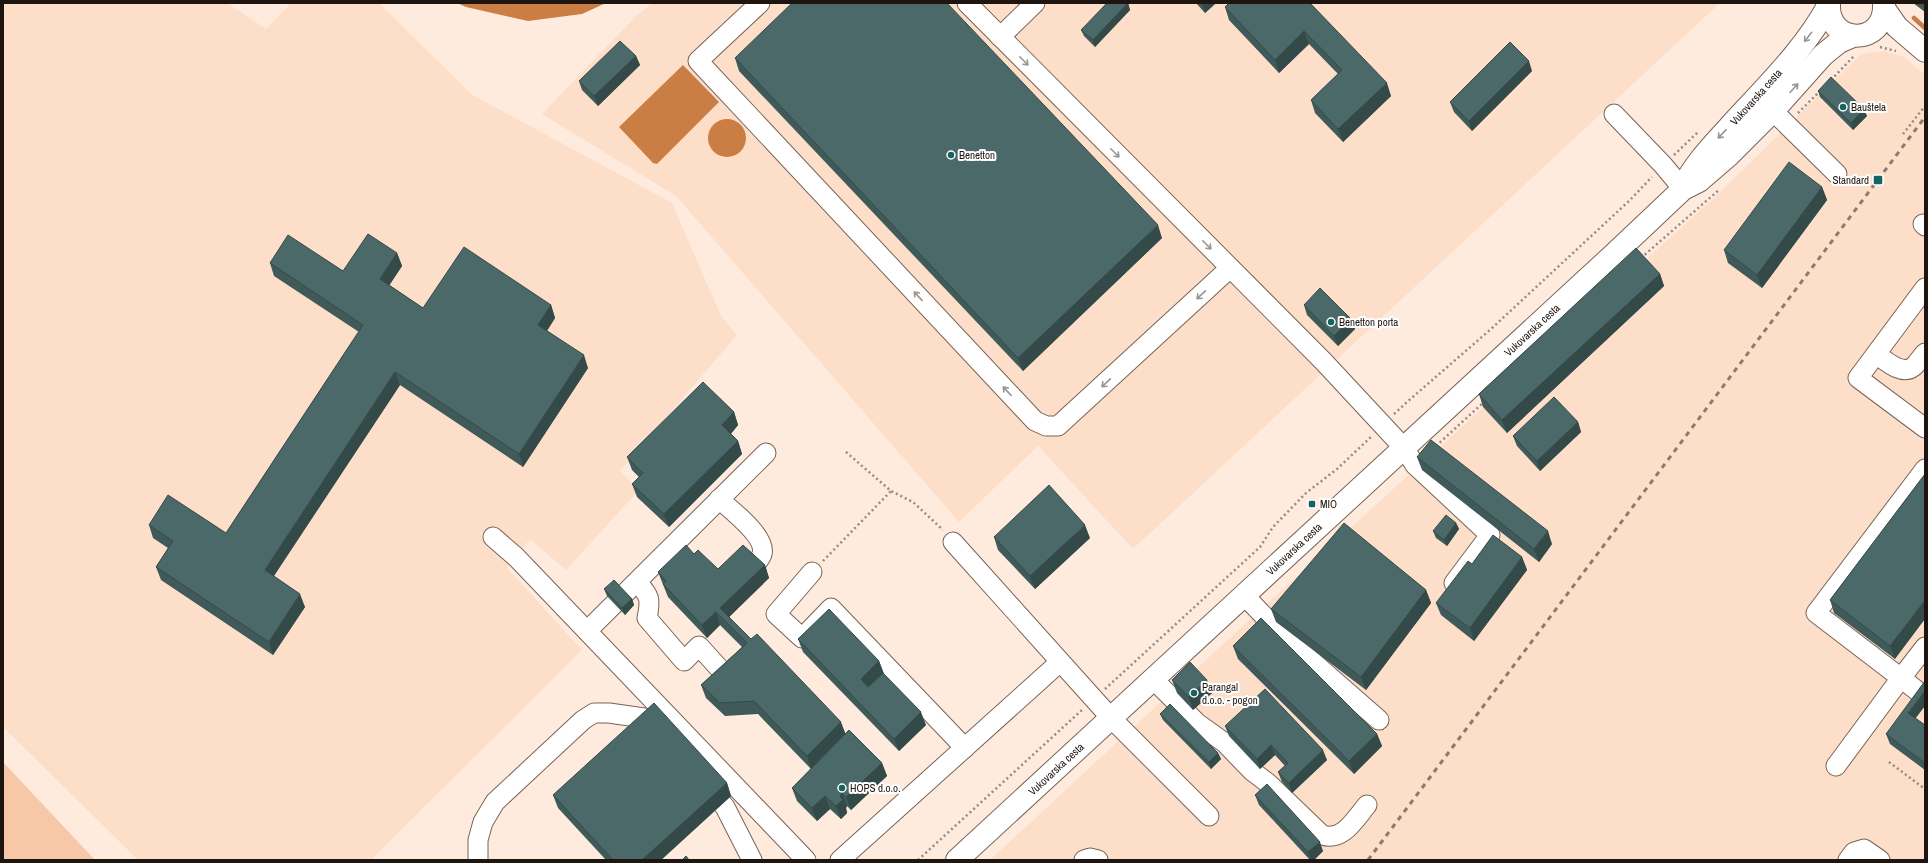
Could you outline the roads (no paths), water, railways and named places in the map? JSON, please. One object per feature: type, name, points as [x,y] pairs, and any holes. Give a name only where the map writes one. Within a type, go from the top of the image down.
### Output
[{"type":"main road","points":[[1829,3],[1830,18],[1834,25],[1840,30],[1864,42]]},
{"type":"main road","name":"Vukovarska cesta","points":[[957,860],[1244,595],[1409,457],[1683,189],[1700,160],[1795,53],[1822,17],[1829,3]]},
{"type":"main road","points":[[1864,42],[1880,24],[1885,7]]},
{"type":"main road","points":[[1885,7],[1914,50]]},
{"type":"main road","points":[[1864,42],[1880,33],[1894,36],[1914,50]]},
{"type":"main road","name":"Vukovarska cesta","points":[[1683,189],[1698,182],[1780,118],[1823,55],[1839,42],[1864,42]]},
{"type":"lane","points":[[760,3],[698,61],[1035,421],[1046,426],[1058,426],[1230,268]]},
{"type":"lane","points":[[967,3],[1324,362],[1409,457],[1490,535],[1443,599]]},
{"type":"lane","points":[[1000,37],[1035,3]]},
{"type":"lane","points":[[1614,114],[1663,165],[1683,189]]},
{"type":"lane","points":[[1780,118],[1836,174]]},
{"type":"lane","points":[[1925,288],[1858,378],[1925,428]]},
{"type":"lane","points":[[1876,354],[1898,368],[1904,370],[1912,368],[1925,352]]},
{"type":"lane","points":[[587,631],[766,453]]},
{"type":"lane","points":[[1925,469],[1816,613],[1925,697]]},
{"type":"lane","points":[[720,499],[757,535],[762,546],[762,555],[755,565]]},
{"type":"lane","points":[[493,537],[516,557],[806,860]]},
{"type":"lane","points":[[953,542],[1111,718],[1209,816]]},
{"type":"lane","points":[[812,572],[776,614],[802,638],[831,608],[965,748]]},
{"type":"lane","points":[[637,582],[648,594],[650,604],[647,618],[684,661],[699,646],[728,678]]},
{"type":"lane","points":[[1244,595],[1283,636],[1379,720]]},
{"type":"lane","points":[[1836,766],[1925,647]]},
{"type":"lane","points":[[840,860],[1060,662]]},
{"type":"lane","points":[[1153,679],[1197,723],[1225,743],[1252,771],[1268,784],[1322,835],[1330,838],[1342,834],[1367,805]]},
{"type":"lane","points":[[478,860],[478,840],[483,822],[495,802],[583,720],[594,713],[609,713],[644,718],[669,746]]},
{"type":"lane","points":[[695,774],[725,807],[752,860]]},
{"type":"lane","points":[[1848,860],[1854,852],[1864,849],[1880,860]]},
{"type":"lane","points":[[1084,860],[1090,858],[1098,860]]},
{"type":"waterway","points":[[1914,18],[1925,28]]},
{"type":"railway","points":[[1368,860],[1925,117]]},
{"type":"place","name":"Bauštela","points":[[1843,107]]},
{"type":"place","name":"Benetton","points":[[951,155]]},
{"type":"place","name":"Standard","points":[[1878,180]]},
{"type":"place","name":"Benetton porta","points":[[1331,322]]},
{"type":"place","name":"MIO","points":[[1312,504]]},
{"type":"place","name":"Parangal d.o.o. - pogon","points":[[1194,693]]},
{"type":"place","name":"HOPS d.o.o.","points":[[842,788]]}]
